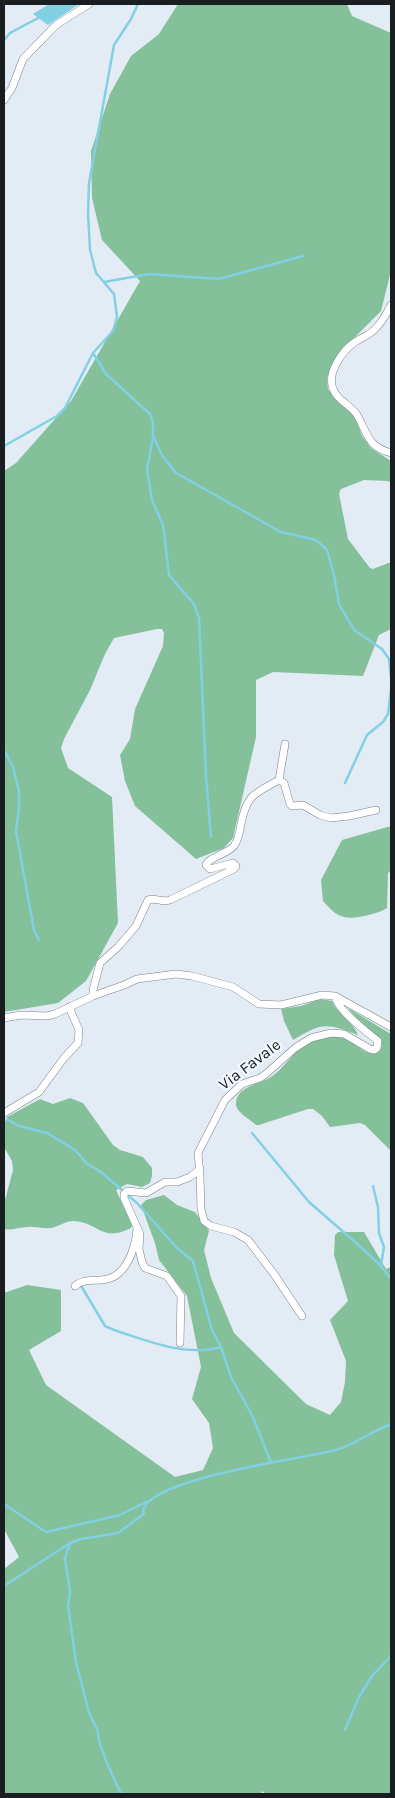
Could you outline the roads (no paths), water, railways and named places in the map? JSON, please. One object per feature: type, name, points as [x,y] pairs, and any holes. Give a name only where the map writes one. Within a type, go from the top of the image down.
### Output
[{"type":"street","points":[[4,100],[12,88],[22,59],[56,26],[89,4]]},
{"type":"street","points":[[391,304],[376,329],[354,342],[333,370],[331,378],[334,391],[344,404],[356,414],[368,439],[380,449],[391,453]]},
{"type":"street","points":[[279,780],[285,744]]},
{"type":"street","points":[[279,780],[284,783],[287,797],[292,806],[303,805],[326,817],[349,816],[376,810]]},
{"type":"street","points":[[93,996],[100,963],[118,947],[136,926],[148,900],[153,899],[162,902],[170,900],[234,869],[236,866],[233,863],[210,869],[206,865],[208,861],[221,855],[234,845],[249,799],[279,780]]},
{"type":"street","points":[[4,1018],[21,1015],[47,1016],[137,979],[176,974],[192,976],[233,987],[259,1004],[281,1004],[322,995],[335,996],[391,1027]]},
{"type":"street","name":"Via Favale","points":[[302,1316],[274,1274],[248,1240],[234,1232],[210,1226],[204,1220],[200,1209],[198,1151],[225,1100],[242,1084],[268,1073],[295,1048],[311,1038],[331,1033],[344,1034],[372,1050],[377,1048],[378,1041],[367,1033],[335,1001],[335,996]]},
{"type":"street","points":[[4,1113],[39,1092],[64,1058],[78,1043],[79,1030],[69,1007]]},
{"type":"street","points":[[180,1343],[181,1296],[167,1276],[145,1268],[140,1255],[140,1234],[124,1194],[127,1191],[146,1193],[165,1182],[177,1182],[190,1177],[200,1169]]},
{"type":"street","points":[[75,1286],[85,1280],[110,1279],[124,1270],[138,1228]]},
{"type":"water","points":[[49,4],[79,4],[48,25],[33,14]]},
{"type":"waterway","points":[[4,446],[57,416],[65,408],[93,353],[113,331],[117,317],[114,294],[96,273],[90,250],[89,183],[114,45],[131,19],[138,4]]},
{"type":"waterway","points":[[4,40],[10,33],[40,17]]},
{"type":"waterway","points":[[104,282],[149,274],[219,279],[303,256]]},
{"type":"waterway","points":[[93,353],[106,374],[150,414],[153,422],[153,437],[147,469],[152,500],[163,525],[169,575],[194,604],[199,618],[206,776],[211,837]]},
{"type":"waterway","points":[[154,438],[162,455],[176,473],[281,532],[316,540],[327,550],[339,604],[354,630],[382,649],[389,659],[391,678]]},
{"type":"waterway","points":[[345,783],[367,735],[383,722],[388,714],[391,689]]},
{"type":"waterway","points":[[4,750],[13,767],[19,791],[16,831],[34,930],[39,940]]},
{"type":"waterway","points":[[7,1119],[19,1126],[47,1133],[75,1150],[87,1164],[101,1172],[137,1203],[176,1247],[193,1261],[212,1330],[221,1347],[231,1377],[253,1417],[271,1463]]},
{"type":"waterway","points":[[252,1133],[309,1202],[363,1249],[381,1266],[391,1279]]},
{"type":"waterway","points":[[373,1186],[378,1207],[379,1233],[384,1247],[381,1265]]},
{"type":"waterway","points":[[80,1284],[105,1326],[153,1343],[180,1349],[207,1350],[221,1347]]},
{"type":"waterway","points":[[4,1586],[70,1543],[81,1539],[118,1533],[141,1516],[144,1513],[143,1510],[153,1498],[173,1488],[230,1471],[336,1450],[391,1424]]},
{"type":"waterway","points":[[4,1504],[46,1532],[120,1515],[146,1502]]},
{"type":"waterway","points":[[70,1543],[65,1558],[70,1592],[68,1606],[76,1662],[89,1713],[97,1729],[107,1763],[121,1794]]},
{"type":"waterway","points":[[345,1730],[359,1697],[372,1676],[391,1656]]}]
